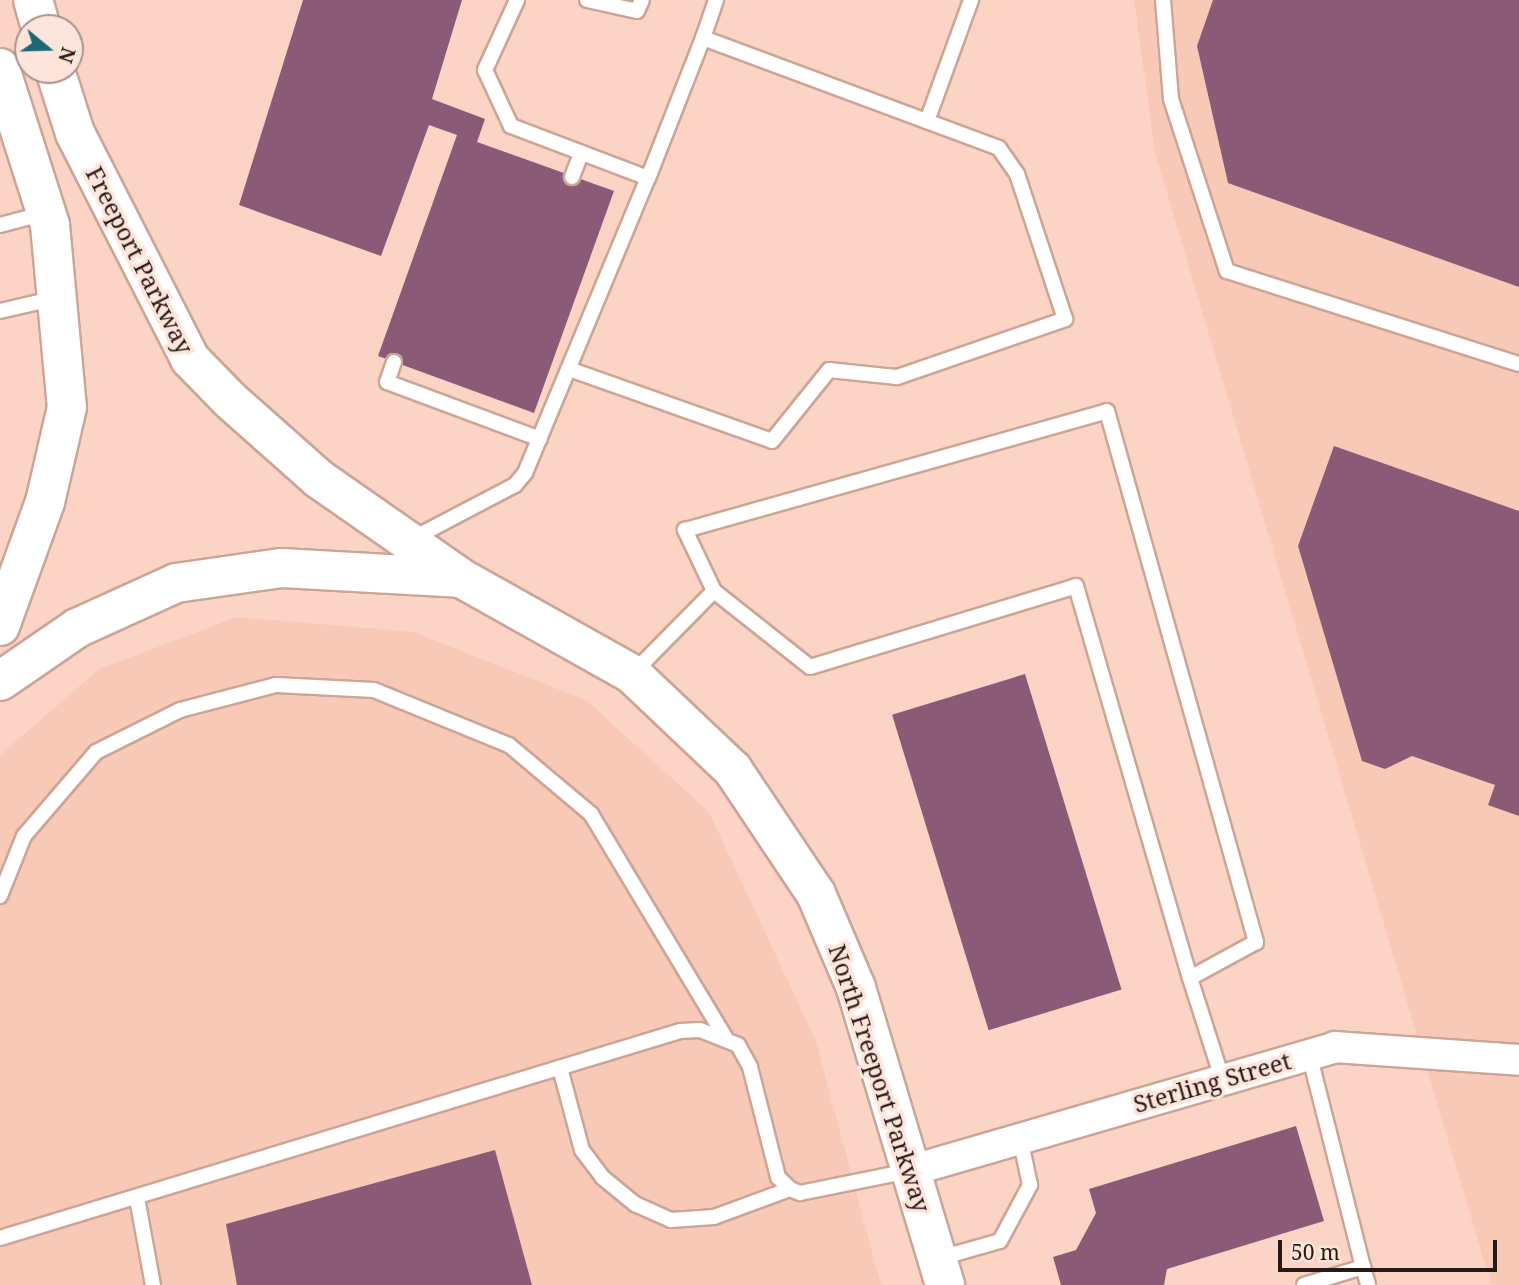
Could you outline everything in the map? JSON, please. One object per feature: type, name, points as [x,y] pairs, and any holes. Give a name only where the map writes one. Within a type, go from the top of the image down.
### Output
[{"type":"main road","points":[[0,68],[47,213],[60,297],[67,407],[45,502],[0,626]]},
{"type":"main road","name":"Freeport Parkway","points":[[60,84],[75,132],[190,359],[277,445],[461,578]]},
{"type":"main road","points":[[0,681],[77,628],[176,583],[282,568],[461,578]]},
{"type":"main road","name":"North Freeport Parkway","points":[[461,578],[632,674],[733,770],[816,894],[856,988],[942,1272]]},
{"type":"street","name":"Sterling Street","points":[[913,1170],[1310,1054],[1394,1047],[1519,1060]]},
{"type":"lane","points":[[517,0],[485,70],[511,126],[648,178]]},
{"type":"lane","points":[[587,0],[637,11],[642,0]]},
{"type":"lane","points":[[407,541],[514,485],[540,439],[648,178],[716,0]]},
{"type":"lane","points":[[927,121],[971,0]]},
{"type":"lane","points":[[1163,0],[1171,99],[1227,271],[1519,364]]},
{"type":"lane","points":[[569,369],[772,441],[829,370],[897,377],[1065,319],[1017,174],[999,148],[703,38]]},
{"type":"lane","points":[[572,177],[581,153]]},
{"type":"lane","points":[[0,225],[47,213]]},
{"type":"lane","points":[[0,311],[60,297]]},
{"type":"lane","points":[[394,362],[387,382],[540,439]]},
{"type":"lane","points":[[1190,978],[1256,942],[1107,411],[685,530],[714,590],[810,667],[1076,586],[1190,978],[1222,1078]]},
{"type":"lane","points":[[632,674],[714,590]]},
{"type":"lane","points":[[0,896],[24,836],[96,752],[180,710],[276,685],[374,690],[509,745],[591,814],[726,1040]]},
{"type":"lane","points":[[0,1238],[680,1031],[738,1045],[750,1067],[778,1177],[790,1188],[800,1193],[913,1170]]},
{"type":"lane","points":[[1310,1054],[1368,1285]]},
{"type":"lane","points":[[560,1068],[582,1150],[602,1177],[635,1204],[671,1220],[714,1217],[790,1188]]},
{"type":"lane","points":[[942,1272],[1000,1241],[1030,1185],[1020,1138]]},
{"type":"lane","points":[[137,1198],[153,1285]]},
{"type":"lane","points":[[1304,1285],[1363,1267]]},
{"type":"shaded area","points":[[1134,0],[1519,0],[1519,1285],[1491,1285],[1155,153]]},
{"type":"shaded area","points":[[237,617],[414,632],[586,700],[709,812],[816,1041],[881,1285],[0,1285],[0,755],[99,669]]},
{"type":"building","points":[[303,0],[462,0],[432,99],[485,119],[477,142],[614,191],[534,413],[378,356],[457,135],[429,125],[381,256],[239,205]]},
{"type":"building","points":[[1213,0],[1519,0],[1519,287],[1228,183],[1197,46]]},
{"type":"building","points":[[1334,446],[1519,511],[1519,816],[1488,805],[1495,785],[1412,756],[1385,769],[1362,761],[1298,546]]},
{"type":"building","points":[[1025,674],[1121,990],[989,1030],[892,715]]},
{"type":"building","points":[[1296,1126],[1324,1221],[1167,1269],[1164,1285],[1061,1285],[1053,1257],[1076,1250],[1096,1213],[1089,1189]]},
{"type":"building","points":[[495,1150],[532,1285],[237,1285],[226,1224]]}]
